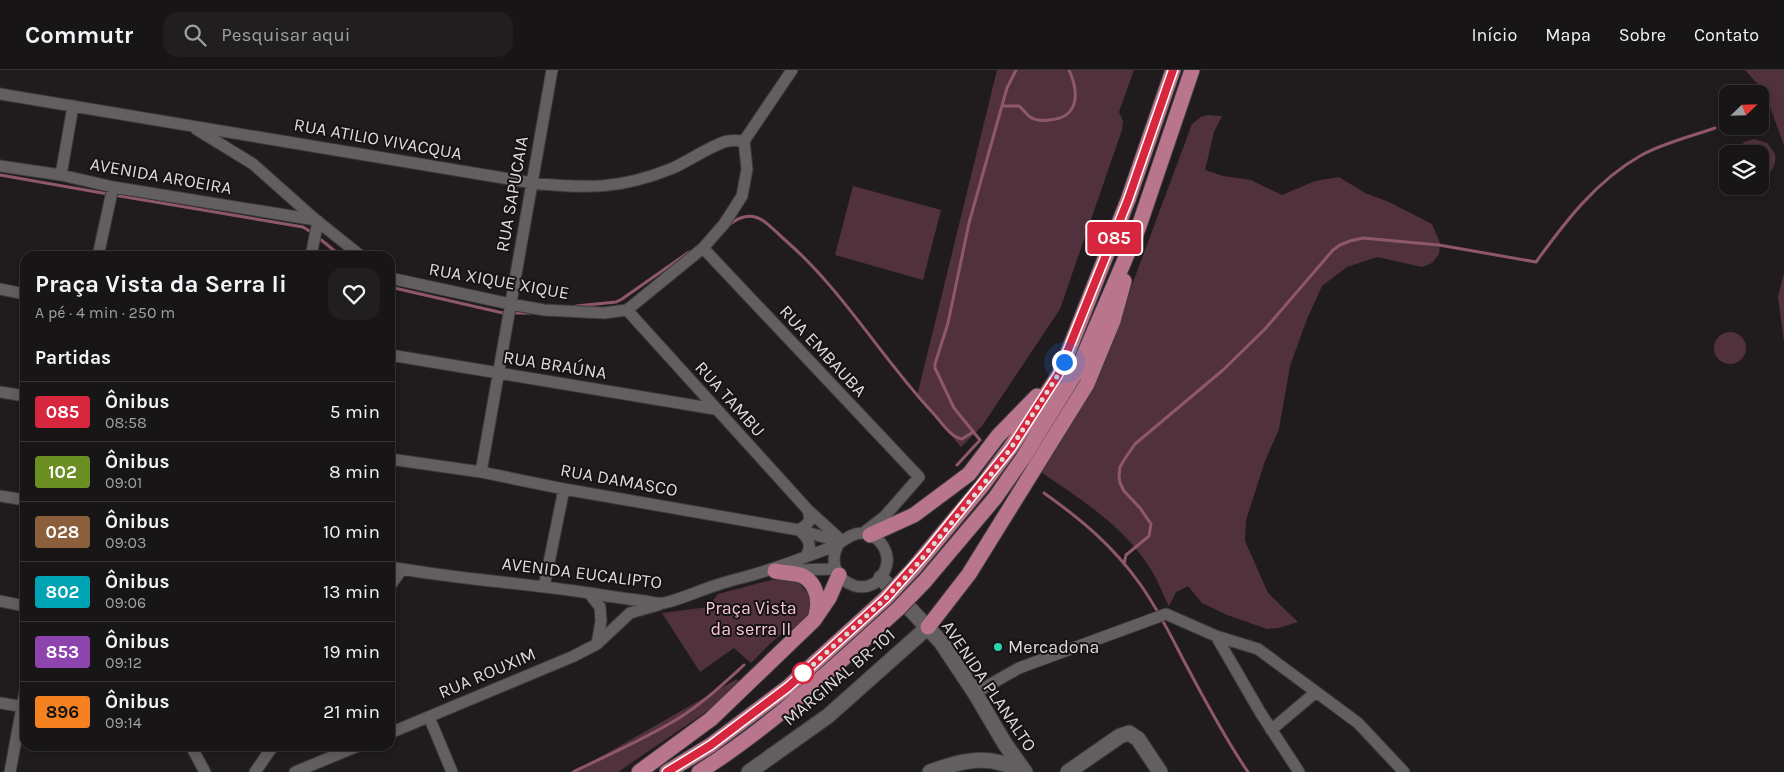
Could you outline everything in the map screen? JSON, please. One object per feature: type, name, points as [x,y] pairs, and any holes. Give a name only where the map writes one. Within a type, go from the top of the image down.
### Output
[{"type":"main road","points":[[667,772],[711,745],[788,687],[886,598],[914,568],[1011,448],[1058,375],[1128,200],[1173,70]]},
{"type":"main road","points":[[928,626],[969,574],[1087,384],[1113,322],[1138,229],[1192,70]]},
{"type":"main road","points":[[699,772],[721,758],[789,705],[898,609],[995,498],[1023,458],[1078,369],[1138,229]]},
{"type":"main road","points":[[867,534],[914,516],[970,474],[998,436],[1058,375]]},
{"type":"main road","points":[[771,571],[802,576],[811,583],[817,594],[818,606],[814,620]]},
{"type":"main road","points":[[639,772],[711,719],[814,620],[829,598],[837,572]]},
{"type":"street","name":"RUA SAPUCAIA","points":[[481,472],[552,70]]},
{"type":"street","points":[[627,310],[703,248],[724,224],[742,196],[747,170],[744,141],[792,70]]},
{"type":"street","name":"RUA ATILIO VIVACQUA","points":[[0,94],[533,183],[569,187],[602,187],[630,183],[673,168],[726,141],[744,141]]},
{"type":"street","points":[[61,175],[73,106]]},
{"type":"street","points":[[190,125],[253,164],[317,221],[355,251]]},
{"type":"street","name":"AVENIDA AROEIRA","points":[[0,166],[61,175],[112,194],[317,221]]},
{"type":"street","points":[[99,251],[112,194]]},
{"type":"street","points":[[312,251],[317,221]]},
{"type":"street","name":"RUA EMBAUBA","points":[[703,248],[919,477],[886,516],[867,534]]},
{"type":"street","name":"RUA XIQUE XIQUE","points":[[395,279],[544,310],[594,313],[627,310]]},
{"type":"street","points":[[0,289],[20,293]]},
{"type":"street","name":"RUA TAMBU","points":[[627,310],[715,409],[840,543]]},
{"type":"street","name":"RUA BRAÚNA","points":[[395,356],[715,409]]},
{"type":"street","points":[[686,403],[695,386]]},
{"type":"street","points":[[0,392],[20,395]]},
{"type":"street","name":"RUA DAMASCO","points":[[395,460],[481,472],[564,489],[799,530],[840,543]]},
{"type":"street","points":[[544,587],[564,489]]},
{"type":"street","points":[[0,496],[20,499]]},
{"type":"street","points":[[806,556],[810,551],[810,544],[807,537],[799,530],[806,526],[810,520],[808,510]]},
{"type":"street","points":[[867,534],[880,542],[886,553],[887,566],[881,578],[870,585],[858,587],[846,582],[837,572],[834,560],[840,543],[851,535],[867,534]]},
{"type":"street","name":"AVENIDA EUCALIPTO","points":[[395,568],[662,603],[719,584],[771,571],[840,543]]},
{"type":"street","points":[[395,579],[402,569]]},
{"type":"street","name":"AVENIDA EUCALIPTO","points":[[771,571],[837,572]]},
{"type":"street","name":"AVENIDA PLANALTO","points":[[881,578],[941,642],[1024,772]]},
{"type":"street","points":[[589,593],[600,607],[602,621],[597,644]]},
{"type":"street","points":[[0,601],[20,605]]},
{"type":"street","name":"RUA ROUXIM","points":[[395,731],[574,656],[597,644],[630,613],[662,603]]},
{"type":"street","points":[[975,693],[1019,668],[1166,614],[1216,636],[1258,650],[1358,723],[1404,772]]},
{"type":"street","name":"MARGINAL BR-101","points":[[749,772],[828,716],[928,626]]},
{"type":"street","points":[[1216,636],[1271,730],[1299,772]]},
{"type":"street","points":[[1271,730],[1316,692]]},
{"type":"street","points":[[0,703],[20,706]]},
{"type":"street","points":[[429,717],[452,772]]},
{"type":"street","points":[[10,772],[20,726]]},
{"type":"street","points":[[1068,772],[1120,736],[1129,733],[1138,739],[1160,772]]},
{"type":"street","points":[[930,772],[977,760],[1000,751],[1005,744]]},
{"type":"street","points":[[194,751],[205,772]]},
{"type":"street","points":[[254,772],[269,751]]},
{"type":"street","points":[[295,772],[346,751]]},
{"type":"street","points":[[977,760],[1000,762],[1024,772]]},
{"type":"green space","points":[[997,70],[1134,70],[1119,112],[1123,121],[1122,130],[1060,309],[982,426],[961,447],[917,396]]},
{"type":"green space","points":[[1745,70],[1784,70],[1784,145],[1769,104],[1769,85],[1759,85]]},
{"type":"green space","points":[[1208,115],[1222,116],[1214,132],[1205,170],[1223,176],[1251,180],[1282,195],[1315,181],[1339,177],[1365,193],[1389,202],[1432,224],[1440,243],[1439,254],[1432,263],[1422,267],[1377,257],[1347,267],[1322,286],[1307,319],[1290,366],[1279,429],[1265,461],[1246,520],[1245,541],[1268,593],[1298,622],[1279,628],[1267,629],[1227,615],[1202,603],[1188,586],[1176,592],[1169,606],[1151,570],[1125,536],[1098,512],[1038,470],[1100,371],[1192,124],[1201,117]]},
{"type":"green space","points":[[1754,139],[1768,145],[1742,145],[1744,142]]},
{"type":"green space","points":[[1769,146],[1775,154],[1775,162],[1769,172]]},
{"type":"green space","points":[[853,186],[941,210],[923,280],[835,255]]},
{"type":"green space","points":[[1784,273],[1784,342],[1778,297]]},
{"type":"green space","points":[[1730,332],[1736,333],[1741,337],[1745,342],[1745,354],[1741,359],[1736,363],[1730,364],[1724,363],[1719,359],[1715,354],[1714,348],[1715,342],[1719,337],[1724,333]]},
{"type":"green space","name":"Praça Vista da serra II","points":[[793,579],[803,588],[810,599],[812,605],[809,617],[800,625],[779,636],[751,663],[734,648],[700,672],[662,613],[708,607],[718,594],[771,580]]},
{"type":"green space","points":[[737,679],[741,688],[618,772],[574,772]]},
{"type":"waterway","points":[[957,465],[980,440],[954,408],[935,368],[935,364],[948,323],[969,223],[1007,88],[1016,70]]},
{"type":"waterway","points":[[1002,106],[1019,106],[1030,117],[1039,120],[1059,118],[1067,114],[1072,109],[1075,95],[1069,70]]},
{"type":"waterway","points":[[1124,564],[1126,555],[1149,536],[1151,524],[1140,508],[1124,491],[1120,483],[1120,467],[1124,460],[1135,444],[1223,370],[1265,329],[1333,250],[1340,245],[1363,238],[1439,245],[1536,262],[1582,203],[1609,177],[1640,156],[1657,148],[1715,128]]},
{"type":"waterway","points":[[0,175],[108,194]]},
{"type":"waterway","points":[[114,195],[303,227],[311,232]]},
{"type":"waterway","points":[[730,224],[737,219],[749,216],[758,218],[768,224],[824,279],[895,369],[949,432],[962,439],[973,432]]},
{"type":"waterway","points":[[320,239],[335,251]]},
{"type":"waterway","points":[[576,306],[616,302],[689,252]]},
{"type":"waterway","points":[[395,288],[503,313]]},
{"type":"waterway","points":[[511,313],[530,313]]},
{"type":"waterway","points":[[1044,493],[1096,534],[1130,570],[1153,603],[1223,732],[1248,772]]},
{"type":"waterway","points":[[573,772],[640,740],[679,718],[705,700],[744,665]]},
{"type":"bus line","name":"085","points":[[667,772],[711,745],[788,687],[886,598],[914,568],[1011,448],[1058,375],[1070,349],[1128,200],[1173,70]]},
{"type":"place","name":"Mercadona","points":[[998,647]]},
{"type":"route","points":[[803,673],[802,675],[886,598],[914,568],[1011,448],[1058,375],[1064,362]]}]
